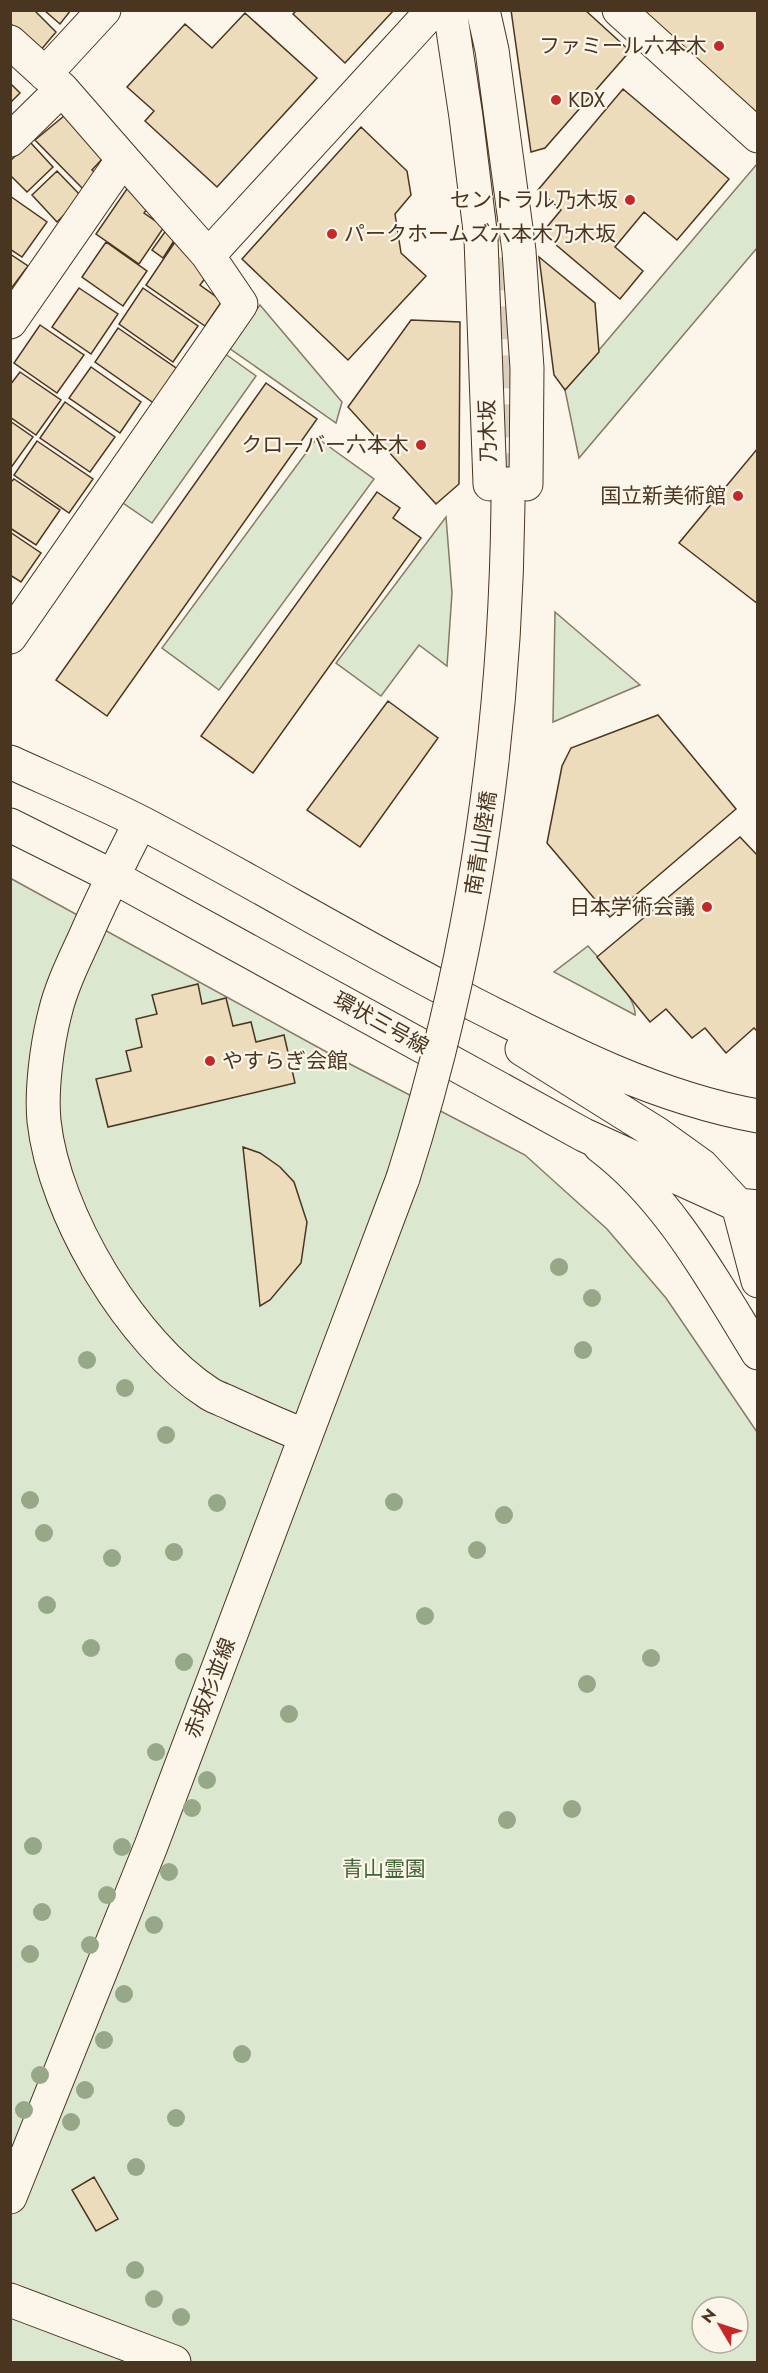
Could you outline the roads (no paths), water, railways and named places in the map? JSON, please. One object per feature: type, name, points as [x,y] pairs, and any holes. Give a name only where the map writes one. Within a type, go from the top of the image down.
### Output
[{"type":"main road","points":[[10,140],[104,10]]},
{"type":"main road","points":[[207,254],[217,246],[433,10]]},
{"type":"main road","name":"乃木坂","points":[[450,10],[481,239],[490,484],[526,484],[527,368],[519,251],[492,50],[483,10]]},
{"type":"main road","points":[[619,10],[758,136]]},
{"type":"main road","points":[[10,42],[53,82],[207,254],[241,304],[10,637]]},
{"type":"main road","points":[[10,322],[123,159]]},
{"type":"main road","name":"南青山陸橋","points":[[403,1178],[444,1036],[481,852],[501,687],[508,500]]},
{"type":"main road","points":[[10,762],[140,823],[386,959],[567,1051],[648,1086],[718,1109],[758,1116]]},
{"type":"main road","points":[[140,823],[112,876],[72,966],[55,1013],[46,1070],[44,1120],[52,1161],[79,1233],[96,1268],[146,1337],[183,1374],[211,1395],[305,1436]]},
{"type":"main road","name":"環状三号線","points":[[10,825],[112,876],[584,1135],[751,1201]]},
{"type":"main road","points":[[386,959],[396,972],[656,1133],[751,1201],[758,1234]]},
{"type":"main road","points":[[584,1135],[619,1161],[671,1219],[758,1353]]},
{"type":"main road","name":"赤坂杉並線","points":[[10,2197],[151,1846],[403,1178]]},
{"type":"main road","points":[[751,1201],[758,1281]]},
{"type":"main road","points":[[10,2300],[174,2362]]},
{"type":"tunnel","points":[[466,15],[486,128],[499,241],[506,370],[508,500]]},
{"type":"place","name":"ファミール六本木","points":[[719,46]]},
{"type":"place","name":"KDX","points":[[556,100]]},
{"type":"place","name":"セントラル乃木坂","points":[[630,200]]},
{"type":"place","name":"パークホームズ六本木乃木坂","points":[[332,234]]},
{"type":"place","name":"クローバー六本木","points":[[421,445]]},
{"type":"place","name":"国立新美術館","points":[[738,496]]},
{"type":"place","name":"日本学術会議","points":[[707,907]]},
{"type":"place","name":"やすらぎ会館","points":[[210,1061]]},
{"type":"park label","name":"青山霊園","points":[[384,1869]]}]
